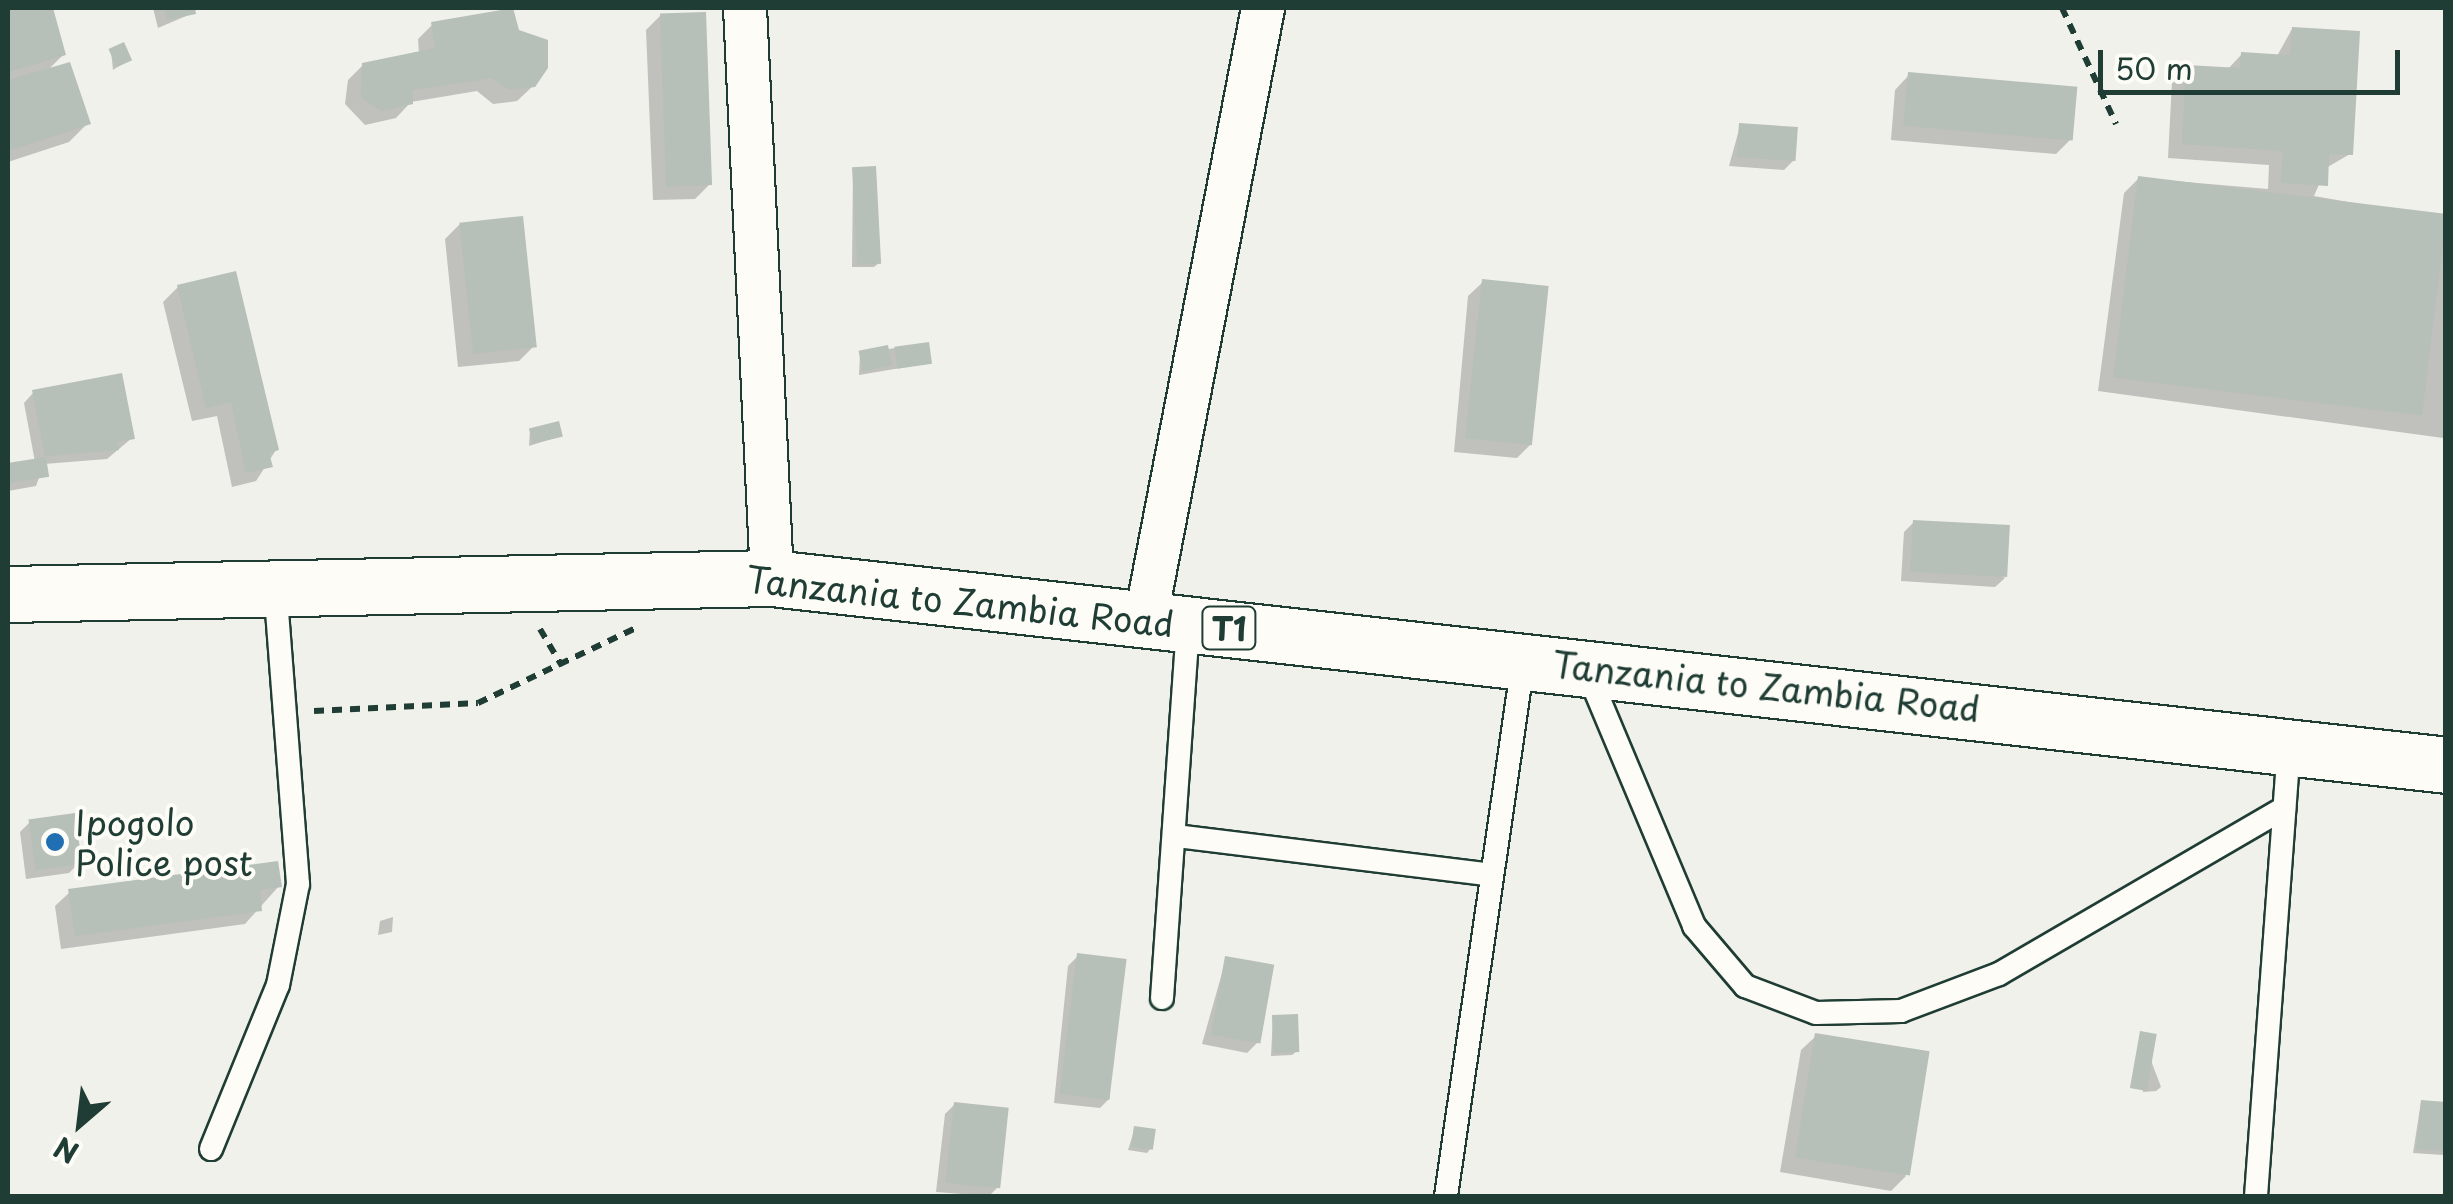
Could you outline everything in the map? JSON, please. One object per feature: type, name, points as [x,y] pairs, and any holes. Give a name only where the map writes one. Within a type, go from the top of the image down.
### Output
[{"type":"highway","name":"Tanzania to Zambia Road","points":[[8,594],[275,584],[772,578],[2289,743],[2446,765]]},
{"type":"street","points":[[745,8],[772,578]]},
{"type":"street","points":[[1167,621],[1263,8]]},
{"type":"lane","points":[[211,1149],[290,943],[300,830],[284,711],[275,584]]},
{"type":"lane","points":[[1162,998],[1176,836],[1167,621]]},
{"type":"lane","points":[[1446,1196],[1524,658]]},
{"type":"lane","points":[[1585,666],[1694,926],[1744,986],[1816,1013],[1901,1010],[1999,974],[2284,808]]},
{"type":"lane","points":[[2256,1196],[2289,743]]},
{"type":"lane","points":[[1176,836],[1492,875]]},
{"type":"path","points":[[2062,8],[2116,124]]},
{"type":"path","points":[[284,711],[478,704],[612,643],[696,576]]},
{"type":"building","points":[[8,8],[53,8],[66,55],[8,72]]},
{"type":"building","points":[[165,8],[195,8],[196,14],[167,20]]},
{"type":"building","points":[[513,8],[519,30],[548,40],[548,68],[535,87],[509,90],[492,78],[413,90],[413,104],[381,111],[361,97],[362,63],[435,48],[431,22]]},
{"type":"building","points":[[706,12],[712,185],[666,186],[660,14]]},
{"type":"building","points":[[2292,27],[2360,31],[2353,155],[2329,154],[2328,186],[2281,183],[2283,151],[2182,144],[2186,65],[2240,68],[2241,52],[2290,55]]},
{"type":"building","points":[[124,42],[132,60],[117,67],[108,49]]},
{"type":"building","points":[[70,62],[91,124],[8,151],[8,80]]},
{"type":"building","points":[[1908,72],[2077,87],[2073,141],[1903,126]]},
{"type":"building","points":[[1739,123],[1798,127],[1795,161],[1737,157]]},
{"type":"building","points":[[876,166],[881,264],[857,265],[852,167]]},
{"type":"building","points":[[2138,176],[2446,214],[2422,415],[2113,377]]},
{"type":"building","points":[[523,216],[537,347],[473,354],[459,223]]},
{"type":"building","points":[[236,271],[279,450],[269,453],[273,467],[246,473],[231,402],[206,408],[177,285]]},
{"type":"building","points":[[1482,279],[1549,286],[1532,445],[1465,438]]},
{"type":"building","points":[[929,342],[932,364],[897,369],[894,347]]},
{"type":"building","points":[[888,345],[892,366],[863,371],[859,351]]},
{"type":"building","points":[[122,373],[135,439],[117,442],[119,450],[45,456],[32,390]]},
{"type":"building","points":[[559,421],[563,437],[533,444],[529,428]]},
{"type":"building","points":[[46,457],[49,477],[11,483],[8,463]]},
{"type":"building","points":[[1913,520],[2010,525],[2007,577],[1910,572]]},
{"type":"building","name":"Ipogolo Police post","points":[[75,813],[82,864],[36,870],[28,820]]},
{"type":"building","points":[[278,861],[282,887],[260,890],[262,911],[75,936],[68,889]]},
{"type":"building","points":[[1077,953],[1127,959],[1109,1100],[1060,1094]]},
{"type":"building","points":[[1225,956],[1274,965],[1260,1043],[1211,1035]]},
{"type":"building","points":[[1298,1014],[1299,1052],[1273,1053],[1272,1015]]},
{"type":"building","points":[[2140,1031],[2157,1034],[2147,1091],[2130,1088]]},
{"type":"building","points":[[1815,1033],[1930,1051],[1910,1176],[1795,1157]]},
{"type":"building","points":[[2421,1100],[2446,1102],[2446,1151],[2416,1149]]},
{"type":"building","points":[[954,1102],[1009,1108],[1000,1188],[946,1183]]},
{"type":"building","points":[[1134,1126],[1156,1129],[1153,1150],[1131,1147]]},
{"type":"place","name":"Ipogolo Police post","points":[[55,842]]}]
